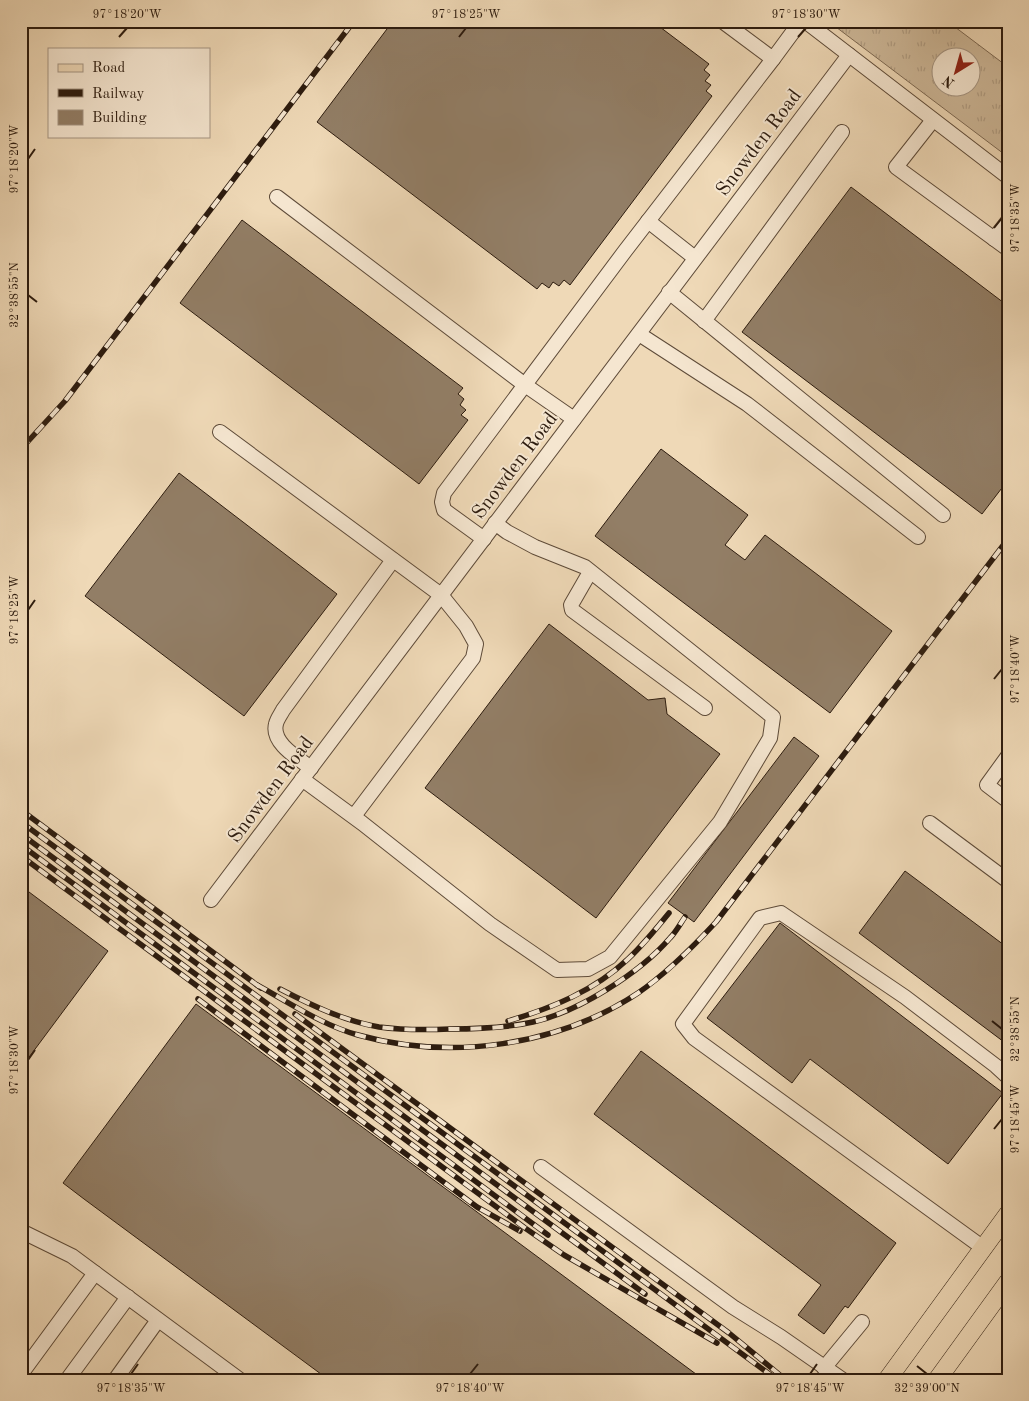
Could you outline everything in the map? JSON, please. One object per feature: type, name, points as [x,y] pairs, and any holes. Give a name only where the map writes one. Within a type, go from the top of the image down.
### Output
[{"type":"main road","points":[[887,1380],[982,1247],[1008,1214]]},
{"type":"main road","points":[[936,1380],[1008,1282]]},
{"type":"street","points":[[722,21],[773,59]]},
{"type":"street","points":[[484,539],[444,510],[442,502],[444,493],[801,21]]},
{"type":"street","points":[[805,21],[1008,177]]},
{"type":"street","name":"Snowden Road","points":[[211,900],[849,55]]},
{"type":"street","points":[[933,120],[896,167],[1008,249]]},
{"type":"street","points":[[704,321],[842,132]]},
{"type":"street","points":[[277,197],[524,385],[574,419]]},
{"type":"street","points":[[648,221],[695,258]]},
{"type":"street","points":[[994,239],[1008,221]]},
{"type":"street","points":[[669,292],[943,515]]},
{"type":"street","points":[[639,334],[747,404],[918,537]]},
{"type":"street","points":[[220,432],[441,595],[466,626],[476,644],[473,658],[354,816]]},
{"type":"street","points":[[302,779],[354,816],[490,924],[557,970],[588,969],[610,957],[720,822],[770,738],[773,717],[590,572],[535,547],[507,532],[496,523]]},
{"type":"street","points":[[311,768],[283,747],[276,733],[276,724],[283,710],[393,560]]},
{"type":"street","points":[[590,572],[570,605],[572,610],[705,708]]},
{"type":"street","points":[[1008,756],[987,785],[1008,801]]},
{"type":"street","points":[[930,823],[1008,881]]},
{"type":"street","points":[[982,1247],[694,1038],[683,1024],[760,918],[781,913],[905,997],[1008,1077]]},
{"type":"street","points":[[541,1167],[733,1307],[843,1380]]},
{"type":"street","points":[[21,1231],[72,1256],[240,1380]]},
{"type":"street","points":[[21,1374],[95,1274]]},
{"type":"street","points":[[67,1380],[128,1297]]},
{"type":"street","points":[[115,1380],[158,1320]]},
{"type":"street","points":[[824,1368],[862,1322]]},
{"type":"green space","points":[[828,21],[947,21],[1008,67],[1008,157]]},
{"type":"building","points":[[393,21],[652,21],[709,64],[704,70],[710,75],[705,81],[711,85],[706,91],[712,96],[570,285],[564,280],[559,286],[553,282],[549,288],[542,283],[537,289],[317,122]]},
{"type":"building","points":[[851,187],[1008,306],[1008,480],[982,514],[742,332]]},
{"type":"building","points":[[242,220],[463,388],[458,394],[464,399],[460,405],[466,410],[461,415],[468,420],[419,484],[180,303]]},
{"type":"building","points":[[661,449],[748,515],[725,545],[745,560],[765,535],[892,631],[830,713],[595,536]]},
{"type":"building","points":[[179,473],[337,594],[244,716],[85,596]]},
{"type":"building","points":[[549,624],[648,700],[665,698],[667,714],[720,754],[596,918],[425,788]]},
{"type":"building","points":[[794,737],[819,756],[694,922],[668,903]]},
{"type":"building","points":[[905,871],[1008,948],[1008,1045],[859,933]]},
{"type":"building","points":[[21,886],[108,951],[21,1068]]},
{"type":"building","points":[[780,923],[1003,1093],[948,1164],[810,1059],[792,1083],[707,1018]]},
{"type":"building","points":[[196,1004],[704,1380],[329,1380],[84,1199],[63,1183]]},
{"type":"building","points":[[641,1051],[896,1243],[848,1308],[845,1306],[824,1334],[798,1315],[821,1285],[594,1114]]},
{"type":"railway","points":[[21,449],[65,401],[354,21]]},
{"type":"railway","points":[[257,985],[306,1013],[345,1031],[393,1043],[430,1047],[503,1044],[539,1036],[574,1026],[607,1011],[638,993],[679,960],[716,922],[1008,539]]},
{"type":"railway","points":[[21,810],[261,988]]},
{"type":"railway","points":[[21,822],[776,1379]]},
{"type":"railway","points":[[21,834],[645,1294]]},
{"type":"railway","points":[[21,845],[548,1235]]},
{"type":"railway","points":[[21,856],[525,1228],[564,1255],[717,1343]]},
{"type":"railway","points":[[508,1021],[572,997],[601,980],[634,954],[669,913]]},
{"type":"railway","points":[[280,989],[340,1017],[379,1027],[414,1030],[471,1029],[523,1024],[569,1010],[607,989],[657,951],[672,936],[685,917]]},
{"type":"railway","points":[[198,999],[477,1207],[520,1231]]},
{"type":"railway","points":[[295,1014],[729,1333],[786,1380]]}]
